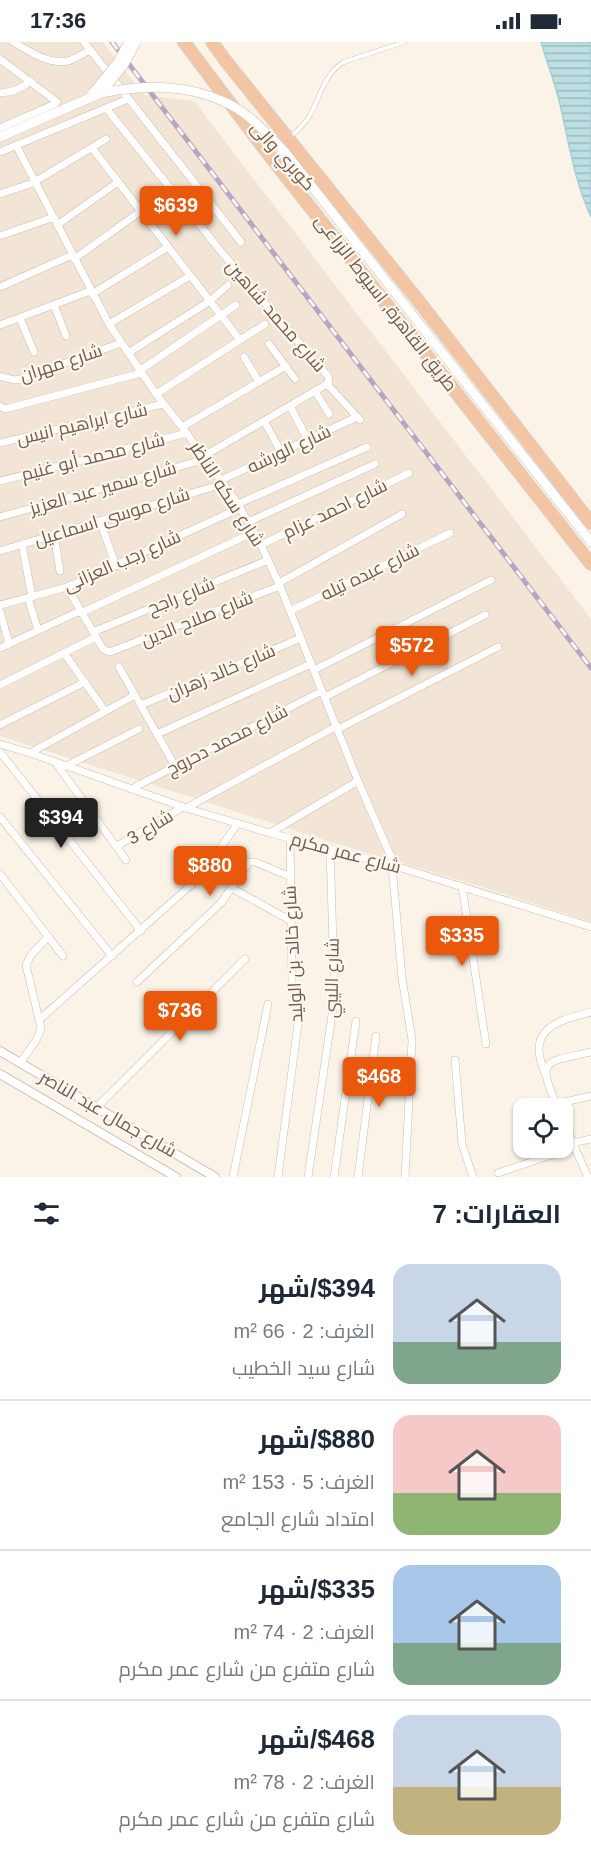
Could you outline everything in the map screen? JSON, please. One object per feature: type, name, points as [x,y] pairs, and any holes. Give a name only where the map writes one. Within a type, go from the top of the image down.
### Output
[{"type":"highway","name":"طريق القاهرة, اسيوط الزراعى","points":[[183,42],[591,564]]},
{"type":"highway","name":"طريق القاهرة, اسيوط الزراعى","points":[[212,42],[591,523]]},
{"type":"highway","points":[[205,70],[206,58],[211,53],[225,60]]},
{"type":"main road","name":"كوبري والى","points":[[97,93],[129,42]]},
{"type":"main road","name":"كوبري والى","points":[[97,93],[123,66],[136,42]]},
{"type":"main road","name":"كوبري والى","points":[[0,136],[97,93],[134,82],[182,84],[201,88],[232,100],[260,120],[290,148],[362,239],[451,344]]},
{"type":"main road","name":"كوبري والى","points":[[97,93],[135,87],[182,88],[230,104],[257,123],[285,152],[591,542]]},
{"type":"street","points":[[13,42],[41,58],[55,61],[69,61],[90,50]]},
{"type":"street","points":[[84,42],[241,242]]},
{"type":"street","points":[[0,59],[57,100],[55,104],[0,128]]},
{"type":"street","points":[[0,93],[21,88],[31,81]]},
{"type":"street","points":[[0,152],[128,99]]},
{"type":"street","name":"شارع محمد شاهين","points":[[106,108],[223,254],[328,376],[327,384],[358,418]]},
{"type":"street","points":[[0,194],[36,181],[106,140]]},
{"type":"street","name":"شارع سكه الناظر","points":[[16,145],[109,324],[140,372],[239,506],[261,545],[393,865],[402,978],[412,1040],[405,1177]]},
{"type":"street","points":[[92,148],[240,340]]},
{"type":"street","points":[[57,225],[118,182]]},
{"type":"street","points":[[0,287],[73,257],[141,211]]},
{"type":"street","points":[[0,236],[54,217]]},
{"type":"street","points":[[0,325],[91,292],[168,247]]},
{"type":"street","points":[[109,324],[190,276]]},
{"type":"street","points":[[128,353],[210,301],[228,285]]},
{"type":"street","points":[[54,305],[66,336]]},
{"type":"street","points":[[0,406],[5,409],[140,372],[237,305]]},
{"type":"street","points":[[20,318],[34,352]]},
{"type":"street","points":[[156,394],[265,324]]},
{"type":"street","name":"شارع مهران","points":[[0,376],[14,380],[21,379],[121,343]]},
{"type":"street","points":[[269,345],[296,378]]},
{"type":"street","points":[[244,357],[259,382]]},
{"type":"street","name":"شارع محمد أبو غنيم","points":[[0,481],[185,430],[286,366]]},
{"type":"street","name":"شارع سمير عبد العزيز","points":[[0,517],[205,458],[327,384]]},
{"type":"street","points":[[315,391],[329,414]]},
{"type":"street","name":"شارع ابراهيم انيس","points":[[0,443],[163,404]]},
{"type":"street","points":[[290,406],[308,440]]},
{"type":"street","name":"شارع الورشه","points":[[222,482],[281,452],[358,418]]},
{"type":"street","points":[[264,421],[281,452]]},
{"type":"street","name":"شارع رجب العزانى","points":[[0,605],[67,587],[116,566],[367,447]]},
{"type":"street","points":[[248,522],[375,464]]},
{"type":"street","name":"شارع احمد عزام","points":[[261,545],[409,473]]},
{"type":"street","name":"شارع موسى اسماعيل","points":[[0,551],[222,482]]},
{"type":"street","name":"شارع صلاح الدين","points":[[94,634],[106,651],[114,652],[279,585],[402,514]]},
{"type":"street","points":[[100,521],[116,566]]},
{"type":"street","points":[[0,648],[254,532]]},
{"type":"street","name":"شارع عبده تيله","points":[[290,611],[450,533]]},
{"type":"street","points":[[54,535],[60,571]]},
{"type":"street","points":[[21,544],[38,630]]},
{"type":"street","name":"شارع راجح","points":[[0,685],[64,653],[94,634],[268,560]]},
{"type":"street","points":[[157,734],[313,667],[491,580]]},
{"type":"street","points":[[67,587],[94,634]]},
{"type":"street","points":[[0,611],[9,644]]},
{"type":"street","name":"شارع محمد دحروج","points":[[131,789],[485,615]]},
{"type":"street","name":"شارع خالد زهران","points":[[141,705],[301,638]]},
{"type":"street","name":"شارع 3","points":[[117,846],[184,807],[498,647]]},
{"type":"street","points":[[64,653],[105,711]]},
{"type":"street","points":[[119,667],[176,766]]},
{"type":"street","points":[[0,725],[85,682]]},
{"type":"street","points":[[30,753],[135,695]]},
{"type":"street","points":[[66,766],[139,729]]},
{"type":"street","name":"شارع عمر مكرم","points":[[0,744],[184,807],[270,833],[393,865],[591,927]]},
{"type":"street","points":[[0,752],[141,931]]},
{"type":"street","points":[[55,762],[126,860]]},
{"type":"street","points":[[270,833],[358,781]]},
{"type":"street","points":[[0,817],[112,956]]},
{"type":"street","points":[[40,1019],[200,877],[238,823]]},
{"type":"street","name":"شارع خالد بن الوليد","points":[[278,1177],[299,1016],[298,999],[292,982],[290,838]]},
{"type":"street","name":"شارع الليبي","points":[[308,1177],[333,1008],[330,849]]},
{"type":"street","points":[[137,982],[221,903],[249,861],[289,876]]},
{"type":"street","points":[[1,877],[63,956]]},
{"type":"street","points":[[462,886],[486,1044]]},
{"type":"street","points":[[232,888],[291,921]]},
{"type":"street","points":[[20,1063],[40,1034],[40,1019],[26,965],[31,955],[48,937]]},
{"type":"street","points":[[97,1107],[245,959]]},
{"type":"street","points":[[232,1177],[268,1004]]},
{"type":"street","points":[[554,1098],[544,1074],[539,1045],[547,1031],[559,1021],[591,1012]]},
{"type":"street","points":[[334,1177],[356,1021]]},
{"type":"street","points":[[358,1177],[376,1036]]},
{"type":"street","name":"شارع جمال عبد الناصر","points":[[0,1051],[215,1177]]},
{"type":"street","points":[[544,1074],[552,1061],[591,1052]]},
{"type":"street","points":[[455,1060],[462,1144],[473,1177]]},
{"type":"street","name":"شارع جمال عبد الناصر","points":[[0,1074],[176,1177]]},
{"type":"street","points":[[573,1101],[591,1096]]},
{"type":"street","points":[[498,1173],[591,1139]]},
{"type":"street","points":[[574,1145],[588,1177]]},
{"type":"lane","points":[[288,139],[309,117],[328,77],[336,67],[344,62],[404,42]]},
{"type":"shaded area","points":[[0,42],[103,42],[144,95],[194,101],[591,619],[591,922],[0,736]]},
{"type":"water","points":[[541,42],[591,42],[591,217],[576,175],[558,96]]},
{"type":"railway","points":[[112,42],[591,668]]}]
